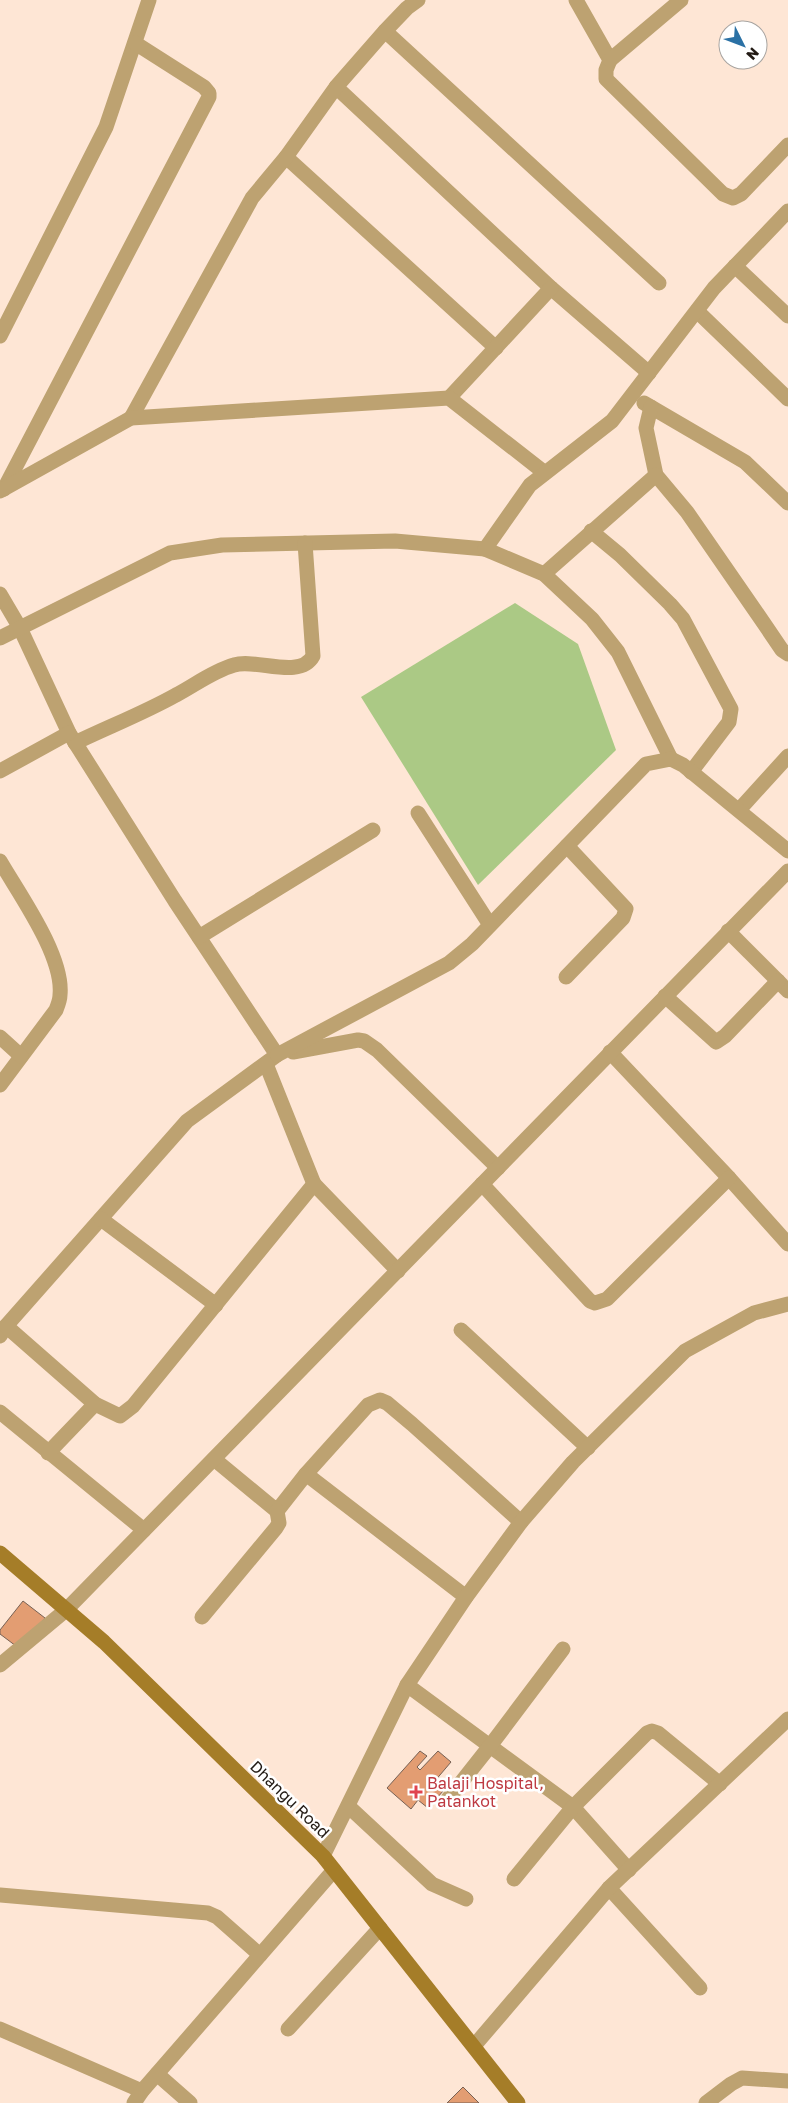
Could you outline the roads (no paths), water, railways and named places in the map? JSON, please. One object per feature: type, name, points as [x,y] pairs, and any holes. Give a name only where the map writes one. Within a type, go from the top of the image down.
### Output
[{"type":"street","points":[[0,336],[106,127],[149,0]]},
{"type":"street","points":[[131,418],[252,198],[286,157],[336,87],[385,31],[407,8],[418,0]]},
{"type":"street","points":[[576,0],[610,60]]},
{"type":"street","points":[[681,0],[610,60],[606,70],[606,78],[723,194],[733,198],[741,194],[785,155]]},
{"type":"street","points":[[385,31],[659,283]]},
{"type":"street","points":[[2,490],[208,97],[209,93],[204,87],[135,43]]},
{"type":"street","points":[[336,87],[551,288],[649,373]]},
{"type":"street","points":[[286,157],[496,348]]},
{"type":"street","points":[[485,549],[530,485],[612,421],[714,288],[788,210]]},
{"type":"street","points":[[735,266],[788,316]]},
{"type":"street","points":[[449,398],[551,288]]},
{"type":"street","points":[[697,311],[788,399]]},
{"type":"street","points":[[632,396],[745,462],[788,503]]},
{"type":"street","points":[[2,490],[131,418],[449,398],[545,473]]},
{"type":"street","points":[[650,407],[646,428],[656,475],[687,512],[768,629],[788,654]]},
{"type":"street","points":[[544,574],[656,475]]},
{"type":"street","points":[[591,532],[620,555],[683,619],[731,710],[729,722],[691,772]]},
{"type":"street","points":[[0,638],[170,553],[222,545],[305,543],[395,542],[485,549],[544,574],[592,619],[618,652],[671,760],[691,772],[788,852]]},
{"type":"street","points":[[0,771],[72,738],[175,696],[220,669],[245,663],[299,668],[310,662],[313,656],[305,543]]},
{"type":"street","points":[[0,594],[20,628],[72,738],[199,938],[271,1060],[314,1184],[398,1271]]},
{"type":"street","points":[[739,810],[788,756]]},
{"type":"street","points":[[314,1184],[125,1414],[116,1415],[95,1404],[3,1331],[187,1121],[271,1060],[449,963],[490,925],[646,764],[671,760]]},
{"type":"street","points":[[418,813],[490,925]]},
{"type":"street","points":[[199,938],[373,830]]},
{"type":"street","points":[[566,977],[623,918],[626,909],[567,846]]},
{"type":"street","points":[[0,861],[48,944],[57,965],[60,981],[60,995],[56,1010],[0,1085]]},
{"type":"street","points":[[0,1665],[66,1610],[788,871]]},
{"type":"street","points":[[665,996],[716,1042],[783,986],[728,931]]},
{"type":"street","points":[[0,1037],[22,1056]]},
{"type":"street","points":[[271,1060],[358,1040],[364,1041],[377,1050],[498,1168]]},
{"type":"street","points":[[610,1052],[729,1178],[788,1244]]},
{"type":"street","points":[[482,1184],[590,1301],[595,1303],[608,1299],[729,1178]]},
{"type":"street","points":[[101,1219],[216,1305]]},
{"type":"street","points":[[323,1856],[407,1685],[466,1597],[521,1522],[588,1448],[685,1351],[754,1313],[788,1304]]},
{"type":"street","points":[[462,1330],[588,1448]]},
{"type":"street","points":[[277,1511],[306,1474],[368,1405],[380,1400],[387,1403],[412,1424],[521,1522]]},
{"type":"street","points":[[48,1454],[95,1404]]},
{"type":"street","points":[[0,1412],[48,1454],[144,1530]]},
{"type":"street","points":[[202,1618],[279,1523],[277,1511],[214,1459]]},
{"type":"street","points":[[306,1474],[466,1597]]},
{"type":"street","name":"Dhangu Road","points":[[0,1553],[104,1642],[323,1856],[518,2103]]},
{"type":"street","points":[[448,1799],[563,1649]]},
{"type":"street","points":[[407,1685],[573,1807],[629,1870]]},
{"type":"street","points":[[474,2046],[609,1888],[788,1719]]},
{"type":"street","points":[[514,1879],[573,1807],[647,1733],[658,1733],[720,1784]]},
{"type":"street","points":[[348,1806],[432,1884],[466,1899]]},
{"type":"street","points":[[1,2032],[138,2097],[334,1870]]},
{"type":"street","points":[[609,1888],[700,1988]]},
{"type":"street","points":[[0,1895],[208,1913],[217,1917],[260,1955]]},
{"type":"street","points":[[288,2029],[380,1928]]},
{"type":"street","points":[[157,2074],[190,2103]]},
{"type":"street","points":[[706,2103],[742,2078],[788,2081]]},
{"type":"place","name":"Balaji Hospital, Patankot","points":[[416,1792]]}]
